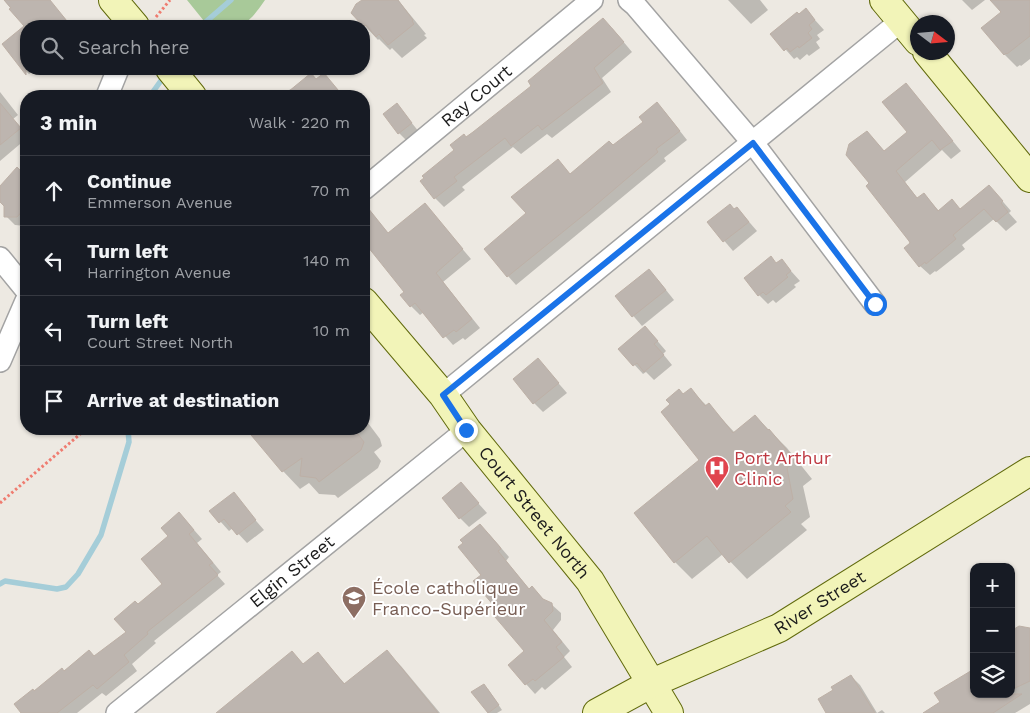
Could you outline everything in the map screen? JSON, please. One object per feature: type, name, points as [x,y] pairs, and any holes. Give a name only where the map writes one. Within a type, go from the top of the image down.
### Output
[{"type":"street","points":[[113,0],[140,20]]},
{"type":"street","points":[[629,0],[753,143],[875,304]]},
{"type":"street","name":"Ray Court","points":[[370,184],[590,1]]},
{"type":"street","points":[[443,395],[901,21]]},
{"type":"street","points":[[934,60],[1030,178]]},
{"type":"street","points":[[109,90],[116,75]]},
{"type":"street","points":[[175,75],[187,90]]},
{"type":"street","points":[[0,258],[20,283]]},
{"type":"street","name":"Court Street North","points":[[370,309],[443,395],[466,430],[590,581],[669,713]]},
{"type":"street","points":[[0,361],[20,315]]},
{"type":"street","name":"Elgin Street","points":[[117,713],[466,430]]},
{"type":"street","name":"River Street","points":[[597,713],[652,683],[779,628],[1030,471]]},
{"type":"path","points":[[147,20],[170,0]]},
{"type":"path","points":[[0,503],[79,435]]},
{"type":"green space","points":[[187,0],[265,0],[248,20],[203,20]]},
{"type":"building","points":[[4,0],[50,0],[66,20],[20,21],[9,9],[11,8]]},
{"type":"building","points":[[362,0],[398,0],[414,24],[388,45],[379,34],[376,37],[370,30],[370,20],[357,20],[351,13],[356,4]]},
{"type":"building","points":[[990,0],[1030,0],[1030,36],[1004,55],[981,28],[1001,12]]},
{"type":"building","points":[[806,8],[815,20],[809,25],[812,29],[808,33],[812,38],[799,48],[798,46],[790,52],[787,48],[784,51],[770,34],[797,12],[799,14]]},
{"type":"building","points":[[603,18],[624,42],[594,68],[603,83],[542,130],[538,125],[511,146],[505,138],[454,177],[457,181],[434,199],[420,181],[424,178],[422,176],[454,150],[450,145],[464,134],[466,137],[473,132],[531,86],[528,81]]},
{"type":"building","points":[[20,29],[20,67],[2,44]]},
{"type":"building","points":[[309,75],[313,75],[316,79],[321,75],[326,75],[338,90],[290,90]]},
{"type":"building","points":[[906,83],[953,141],[940,150],[932,140],[896,171],[917,198],[924,193],[938,211],[952,199],[960,209],[989,185],[1003,201],[1001,203],[1008,212],[996,222],[984,209],[953,235],[956,239],[926,264],[925,262],[919,267],[904,248],[910,243],[909,241],[866,186],[869,183],[846,155],[849,144],[867,131],[884,151],[907,132],[882,102]]},
{"type":"building","points":[[657,102],[680,131],[656,149],[658,152],[590,210],[507,277],[484,249],[526,213],[511,197],[558,159],[570,174],[609,141],[613,145],[643,122],[639,117]]},
{"type":"building","points":[[0,103],[20,129],[0,145]]},
{"type":"building","points":[[397,103],[412,123],[398,134],[383,114]]},
{"type":"building","points":[[17,167],[20,170],[20,214],[17,217],[4,217],[4,206],[0,202],[0,186]]},
{"type":"building","points":[[425,203],[463,249],[436,273],[472,319],[456,332],[454,330],[443,338],[415,303],[410,307],[400,295],[404,292],[370,250],[370,210],[388,233]]},
{"type":"building","points":[[730,204],[734,209],[737,207],[749,222],[723,242],[707,222]]},
{"type":"building","points":[[771,256],[776,263],[782,259],[791,271],[786,275],[788,277],[766,295],[763,292],[758,296],[744,278]]},
{"type":"building","points":[[649,269],[666,290],[632,317],[615,296]]},
{"type":"building","points":[[645,326],[658,341],[654,344],[664,355],[644,372],[637,363],[633,366],[618,349]]},
{"type":"building","points":[[538,358],[559,383],[533,404],[513,379]]},
{"type":"building","name":"Port Arthur Clinic","points":[[691,388],[705,406],[709,403],[733,433],[755,415],[796,461],[787,468],[793,499],[785,506],[791,512],[729,563],[707,536],[674,563],[634,513],[699,460],[661,412],[670,404],[666,400],[679,389],[683,394]]},
{"type":"building","points":[[251,435],[359,435],[364,442],[361,450],[319,482],[316,478],[300,476],[302,458],[282,472]]},
{"type":"building","points":[[461,482],[479,503],[459,519],[442,498]]},
{"type":"building","points":[[234,492],[256,520],[237,535],[224,519],[219,523],[209,511]]},
{"type":"building","points":[[179,512],[194,530],[189,534],[213,563],[209,565],[218,575],[147,632],[148,634],[124,655],[129,662],[97,689],[93,685],[57,713],[21,713],[14,704],[33,689],[34,691],[62,668],[64,671],[89,650],[94,656],[126,632],[114,619],[135,601],[138,604],[162,584],[141,559],[168,536],[161,528]]},
{"type":"building","points":[[480,524],[500,547],[501,549],[498,551],[529,589],[532,586],[543,599],[552,603],[553,611],[544,620],[562,642],[556,647],[564,657],[535,681],[533,679],[525,685],[508,665],[524,651],[495,617],[500,613],[473,581],[481,575],[458,547],[463,543],[460,540]]},
{"type":"building","points":[[1019,626],[1030,628],[1030,681],[1015,688],[1015,653],[1015,628]]},
{"type":"building","points":[[387,650],[438,713],[216,713],[292,651],[303,664],[318,652],[344,684]]},
{"type":"building","points":[[970,671],[970,698],[1015,698],[1015,694],[1022,694],[993,713],[923,713],[940,702],[934,693]]},
{"type":"building","points":[[851,675],[875,713],[826,713],[818,699],[833,690],[831,687]]},
{"type":"building","points":[[484,684],[499,705],[488,713],[471,692]]},
{"type":"waterway","points":[[208,20],[231,0]]},
{"type":"waterway","points":[[154,90],[165,75]]},
{"type":"waterway","points":[[0,584],[5,581],[57,589],[66,587],[78,574],[101,535],[129,442],[128,435]]},
{"type":"place","name":"Port Arthur Clinic","points":[[717,489]]},
{"type":"place","name":"École catholique Franco-Supérieur","points":[[354,619]]},
{"type":"route","points":[[466,430],[443,395],[753,143],[875,304]]}]
